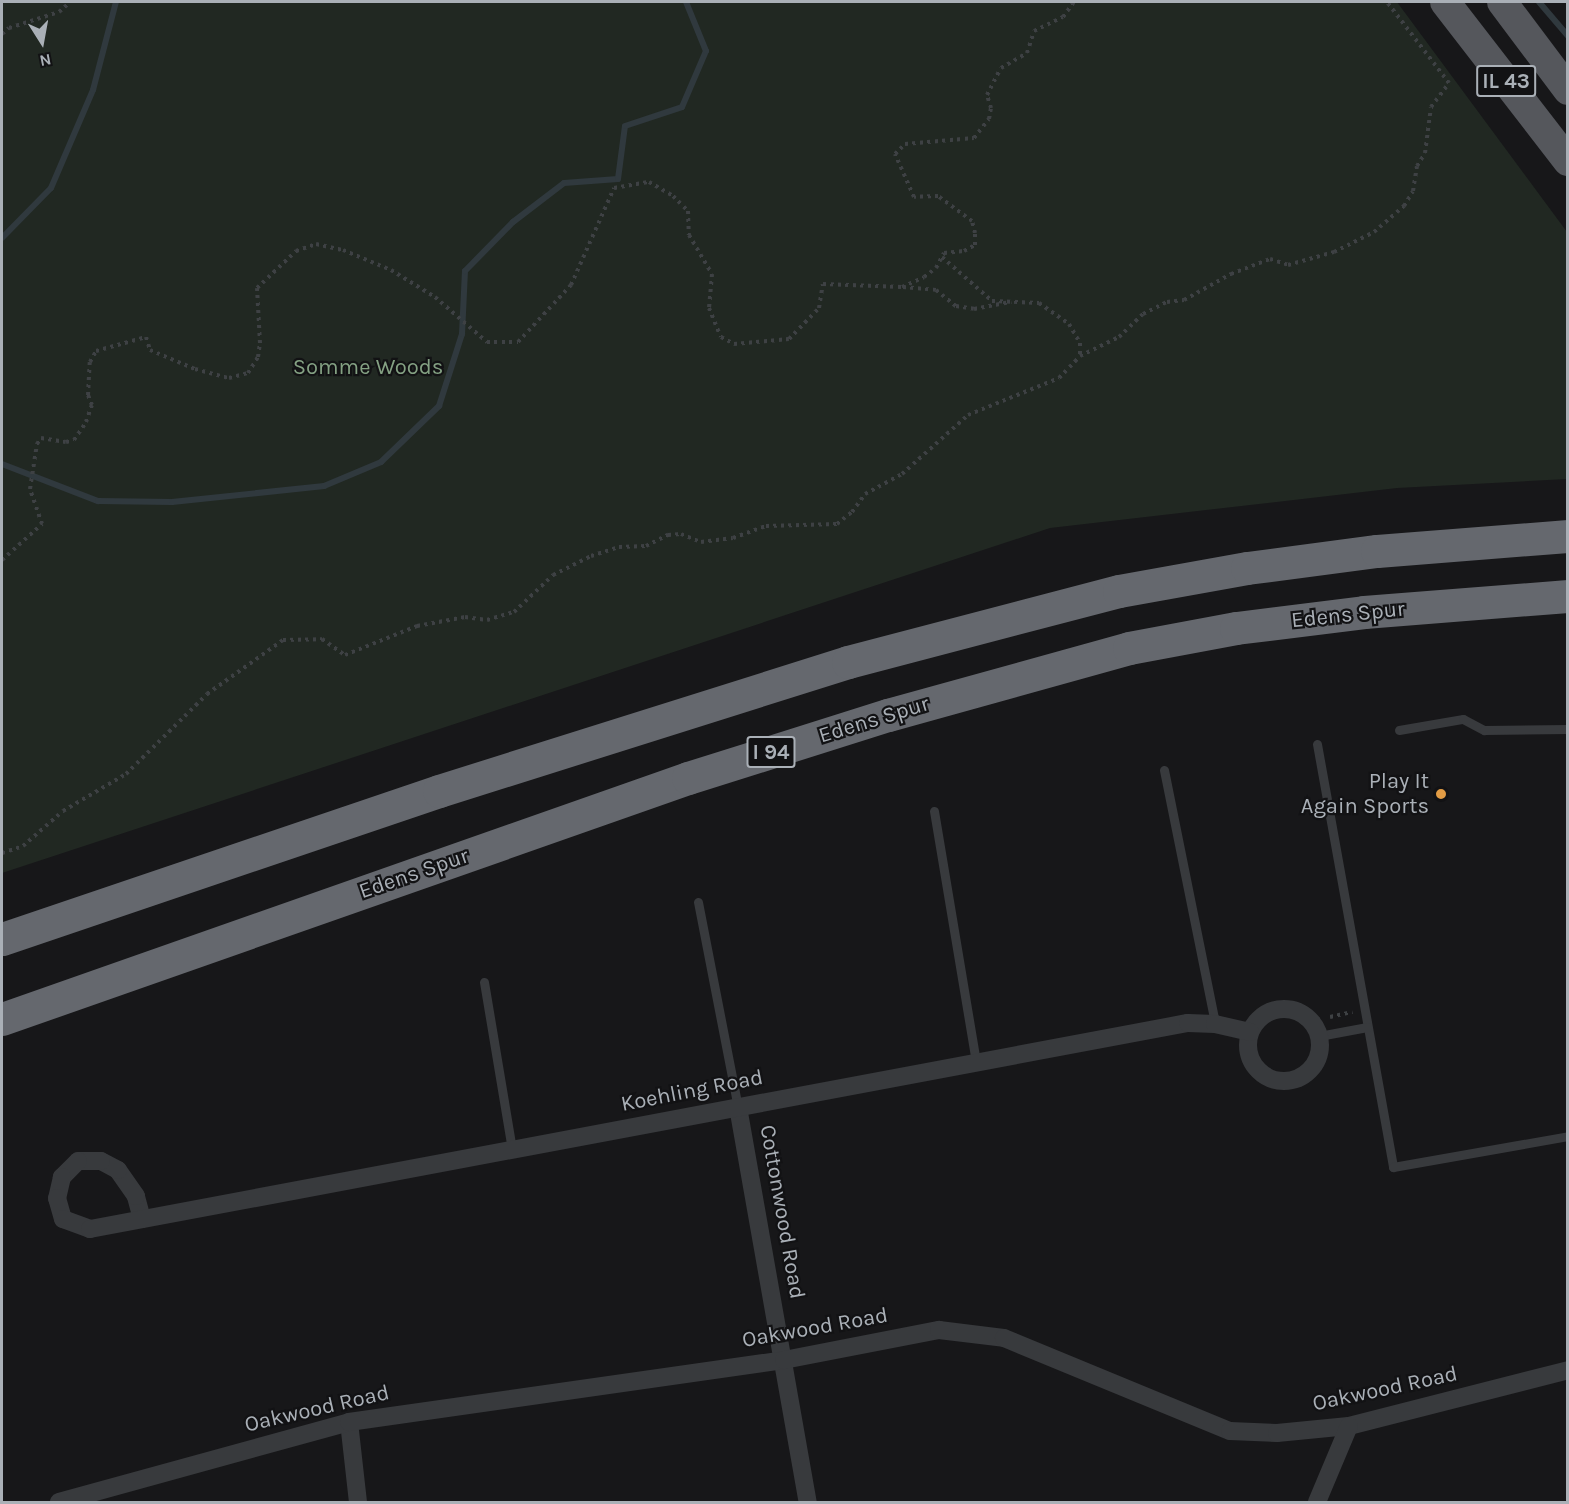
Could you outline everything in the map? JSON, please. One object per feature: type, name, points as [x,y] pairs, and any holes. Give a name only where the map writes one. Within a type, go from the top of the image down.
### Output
[{"type":"highway","points":[[2,939],[439,791],[837,666],[1119,591],[1247,568],[1377,551],[1568,536]]},
{"type":"highway","name":"Edens Spur","points":[[2,1019],[688,778],[888,715],[1129,648],[1236,628],[1364,612],[1568,596]]},
{"type":"main road","name":"IL 43","points":[[1445,2],[1568,161]]},
{"type":"main road","name":"IL 43","points":[[1502,2],[1568,90]]},
{"type":"street","points":[[1277,1009],[1301,1013],[1315,1028],[1317,1060],[1300,1077],[1288,1081],[1276,1080],[1256,1067],[1248,1044],[1250,1032],[1266,1014],[1277,1009]]},
{"type":"street","name":"Koehling Road","points":[[142,1219],[136,1196],[118,1170],[101,1161],[78,1161],[62,1177],[57,1198],[63,1219],[90,1229],[1188,1023],[1215,1024],[1250,1032]]},
{"type":"street","name":"Cottonwood Road","points":[[738,1107],[808,1503]]},
{"type":"street","name":"Oakwood Road","points":[[59,1503],[349,1422],[784,1360],[939,1330],[1004,1338],[1230,1431],[1277,1433],[1349,1426],[1568,1370]]},
{"type":"street","points":[[349,1422],[358,1503]]},
{"type":"street","points":[[1317,1503],[1349,1426]]},
{"type":"lane","points":[[1399,730],[1463,719],[1484,730],[1568,729]]},
{"type":"lane","points":[[1317,744],[1393,1167],[1568,1136]]},
{"type":"lane","points":[[1164,770],[1215,1024]]},
{"type":"lane","points":[[934,811],[976,1063]]},
{"type":"lane","points":[[698,902],[738,1107]]},
{"type":"lane","points":[[484,982],[512,1150]]},
{"type":"lane","points":[[1315,1028],[1367,1027]]},
{"type":"path","points":[[2,34],[9,28],[59,12],[70,2]]},
{"type":"path","points":[[902,287],[924,278],[944,253],[964,251],[975,245],[972,221],[938,196],[914,197],[895,154],[905,144],[974,138],[989,119],[991,108],[987,95],[1001,68],[1027,53],[1034,31],[1063,17],[1074,2]]},
{"type":"path","points":[[2,853],[23,846],[63,812],[126,774],[207,693],[283,640],[322,639],[345,655],[417,626],[465,617],[487,620],[514,612],[553,575],[591,556],[619,547],[646,546],[668,535],[681,534],[701,542],[733,538],[766,526],[837,524],[852,512],[865,494],[902,474],[968,415],[1059,378],[1080,356],[1119,337],[1143,314],[1167,302],[1200,294],[1231,274],[1270,260],[1288,265],[1334,252],[1374,232],[1404,206],[1425,153],[1431,107],[1449,83],[1387,2]]},
{"type":"path","points":[[2,560],[42,524],[30,489],[37,444],[41,438],[66,442],[74,440],[86,422],[92,405],[88,395],[90,362],[96,351],[146,337],[150,351],[195,369],[229,378],[248,373],[258,357],[260,343],[257,288],[296,251],[316,243],[343,250],[391,270],[435,297],[487,342],[518,342],[571,285],[614,188],[649,182],[673,196],[688,211],[689,235],[712,274],[709,308],[721,337],[734,344],[789,339],[819,308],[823,284],[936,290],[956,306],[974,309],[1025,299]]},
{"type":"path","points":[[942,257],[992,301],[1025,299],[1039,303],[1069,324],[1080,343],[1080,356]]},
{"type":"path","points":[[1315,1028],[1364,1010]]},
{"type":"green space","name":"Somme Woods","points":[[2,2],[1397,2],[1567,232],[1567,479],[1397,488],[1050,528],[2,873]]},
{"type":"waterway","points":[[2,238],[51,188],[93,90],[116,2]]},
{"type":"waterway","points":[[2,464],[98,501],[172,502],[324,486],[381,462],[439,406],[462,334],[465,271],[513,222],[564,183],[618,179],[625,126],[682,107],[706,51],[686,2]]},
{"type":"waterway","points":[[1539,2],[1568,36]]},
{"type":"place","name":"Play It Again Sports","points":[[1441,794]]}]
